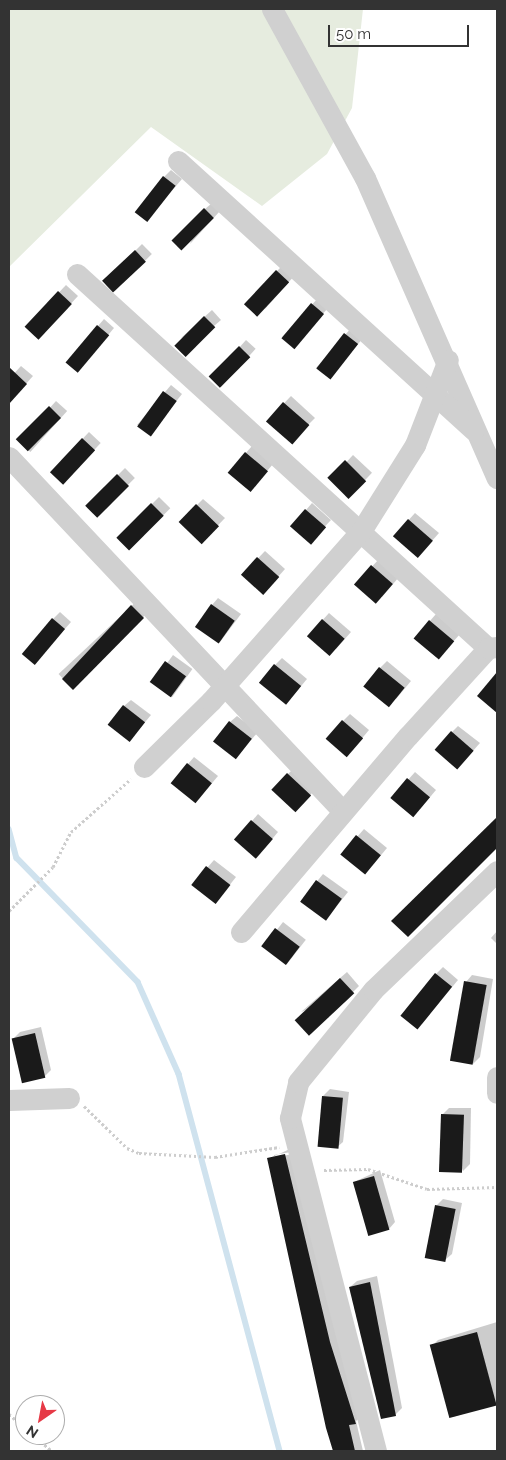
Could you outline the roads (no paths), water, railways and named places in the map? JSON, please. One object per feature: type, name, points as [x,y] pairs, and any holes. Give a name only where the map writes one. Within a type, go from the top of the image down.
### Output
[{"type":"street","points":[[272,9],[364,178],[448,360],[497,478]]},
{"type":"street","points":[[178,161],[478,434]]},
{"type":"street","points":[[77,274],[361,531],[493,647],[342,810],[241,932]]},
{"type":"street","points":[[144,767],[223,687],[361,531],[416,445],[448,360]]},
{"type":"street","points":[[9,457],[223,687],[342,810]]},
{"type":"street","points":[[376,1451],[290,1118],[298,1082],[373,990],[497,871]]},
{"type":"street","points":[[497,1077],[497,1093]]},
{"type":"street","points":[[9,1100],[69,1098]]},
{"type":"waterway","points":[[9,829],[17,858],[138,982],[179,1074],[280,1451]]}]
